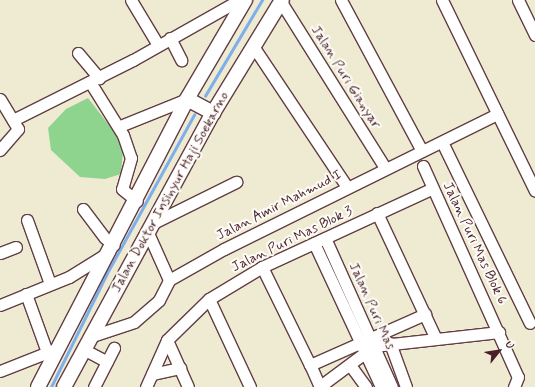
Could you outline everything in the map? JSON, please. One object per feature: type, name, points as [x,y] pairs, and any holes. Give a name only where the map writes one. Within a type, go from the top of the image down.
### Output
[{"type":"main road","name":"Jalan Doktor Insinyur Haji Soekarno","points":[[38,387],[53,351],[113,248],[230,12],[245,0]]},
{"type":"main road","name":"Jalan Doktor Insinyur Haji Soekarno","points":[[64,387],[86,343],[151,228],[213,113],[282,1]]},
{"type":"main road","points":[[187,99],[213,113]]},
{"type":"street","points":[[131,0],[158,45]]},
{"type":"street","points":[[13,120],[94,80],[170,38],[230,12],[238,0]]},
{"type":"street","points":[[341,0],[422,151]]},
{"type":"street","points":[[442,0],[535,191]]},
{"type":"street","points":[[518,0],[535,35]]},
{"type":"street","name":"Jalan Puri Gianyar","points":[[282,1],[385,168]]},
{"type":"street","points":[[170,38],[181,60]]},
{"type":"street","points":[[253,46],[347,187]]},
{"type":"street","points":[[78,53],[120,126],[131,158],[122,189],[137,201]]},
{"type":"street","points":[[0,99],[13,120],[17,132],[0,150]]},
{"type":"street","points":[[120,126],[187,99]]},
{"type":"street","name":"Jalan Amir Mahmud I","points":[[169,280],[347,187],[497,114]]},
{"type":"street","points":[[442,142],[530,323]]},
{"type":"street","name":"Jalan Puri Mas Blok 6","points":[[423,166],[518,377],[514,387]]},
{"type":"street","points":[[107,362],[86,343],[134,322],[159,300],[169,280],[151,228],[236,182]]},
{"type":"street","name":"Jalan Puri Mas Blok 3","points":[[146,387],[167,340],[209,299],[262,267],[433,188]]},
{"type":"street","points":[[0,305],[50,284],[113,248],[84,209]]},
{"type":"street","points":[[377,213],[436,339]]},
{"type":"street","points":[[27,220],[50,284]]},
{"type":"street","name":"Jalan Puri Mas","points":[[325,238],[372,342],[382,380]]},
{"type":"street","name":"Jalan Puri Mas","points":[[314,243],[362,347],[382,380],[392,387]]},
{"type":"street","points":[[0,253],[16,247]]},
{"type":"street","points":[[262,267],[320,387],[350,365],[362,347]]},
{"type":"street","points":[[0,371],[53,351],[26,294]]},
{"type":"street","points":[[209,299],[250,387]]},
{"type":"street","points":[[310,365],[362,347],[424,314]]},
{"type":"street","points":[[372,342],[390,343],[499,332]]},
{"type":"street","points":[[167,340],[188,387]]},
{"type":"street","points":[[390,343],[406,387]]},
{"type":"street","points":[[94,387],[114,348]]},
{"type":"street","points":[[350,365],[366,387]]},
{"type":"street","points":[[152,374],[180,368]]},
{"type":"green space","points":[[88,98],[116,134],[123,151],[121,174],[105,179],[80,177],[51,150],[48,128],[66,109]]},
{"type":"waterway","points":[[205,96],[262,0]]},
{"type":"waterway","points":[[51,387],[106,275],[194,115]]}]
